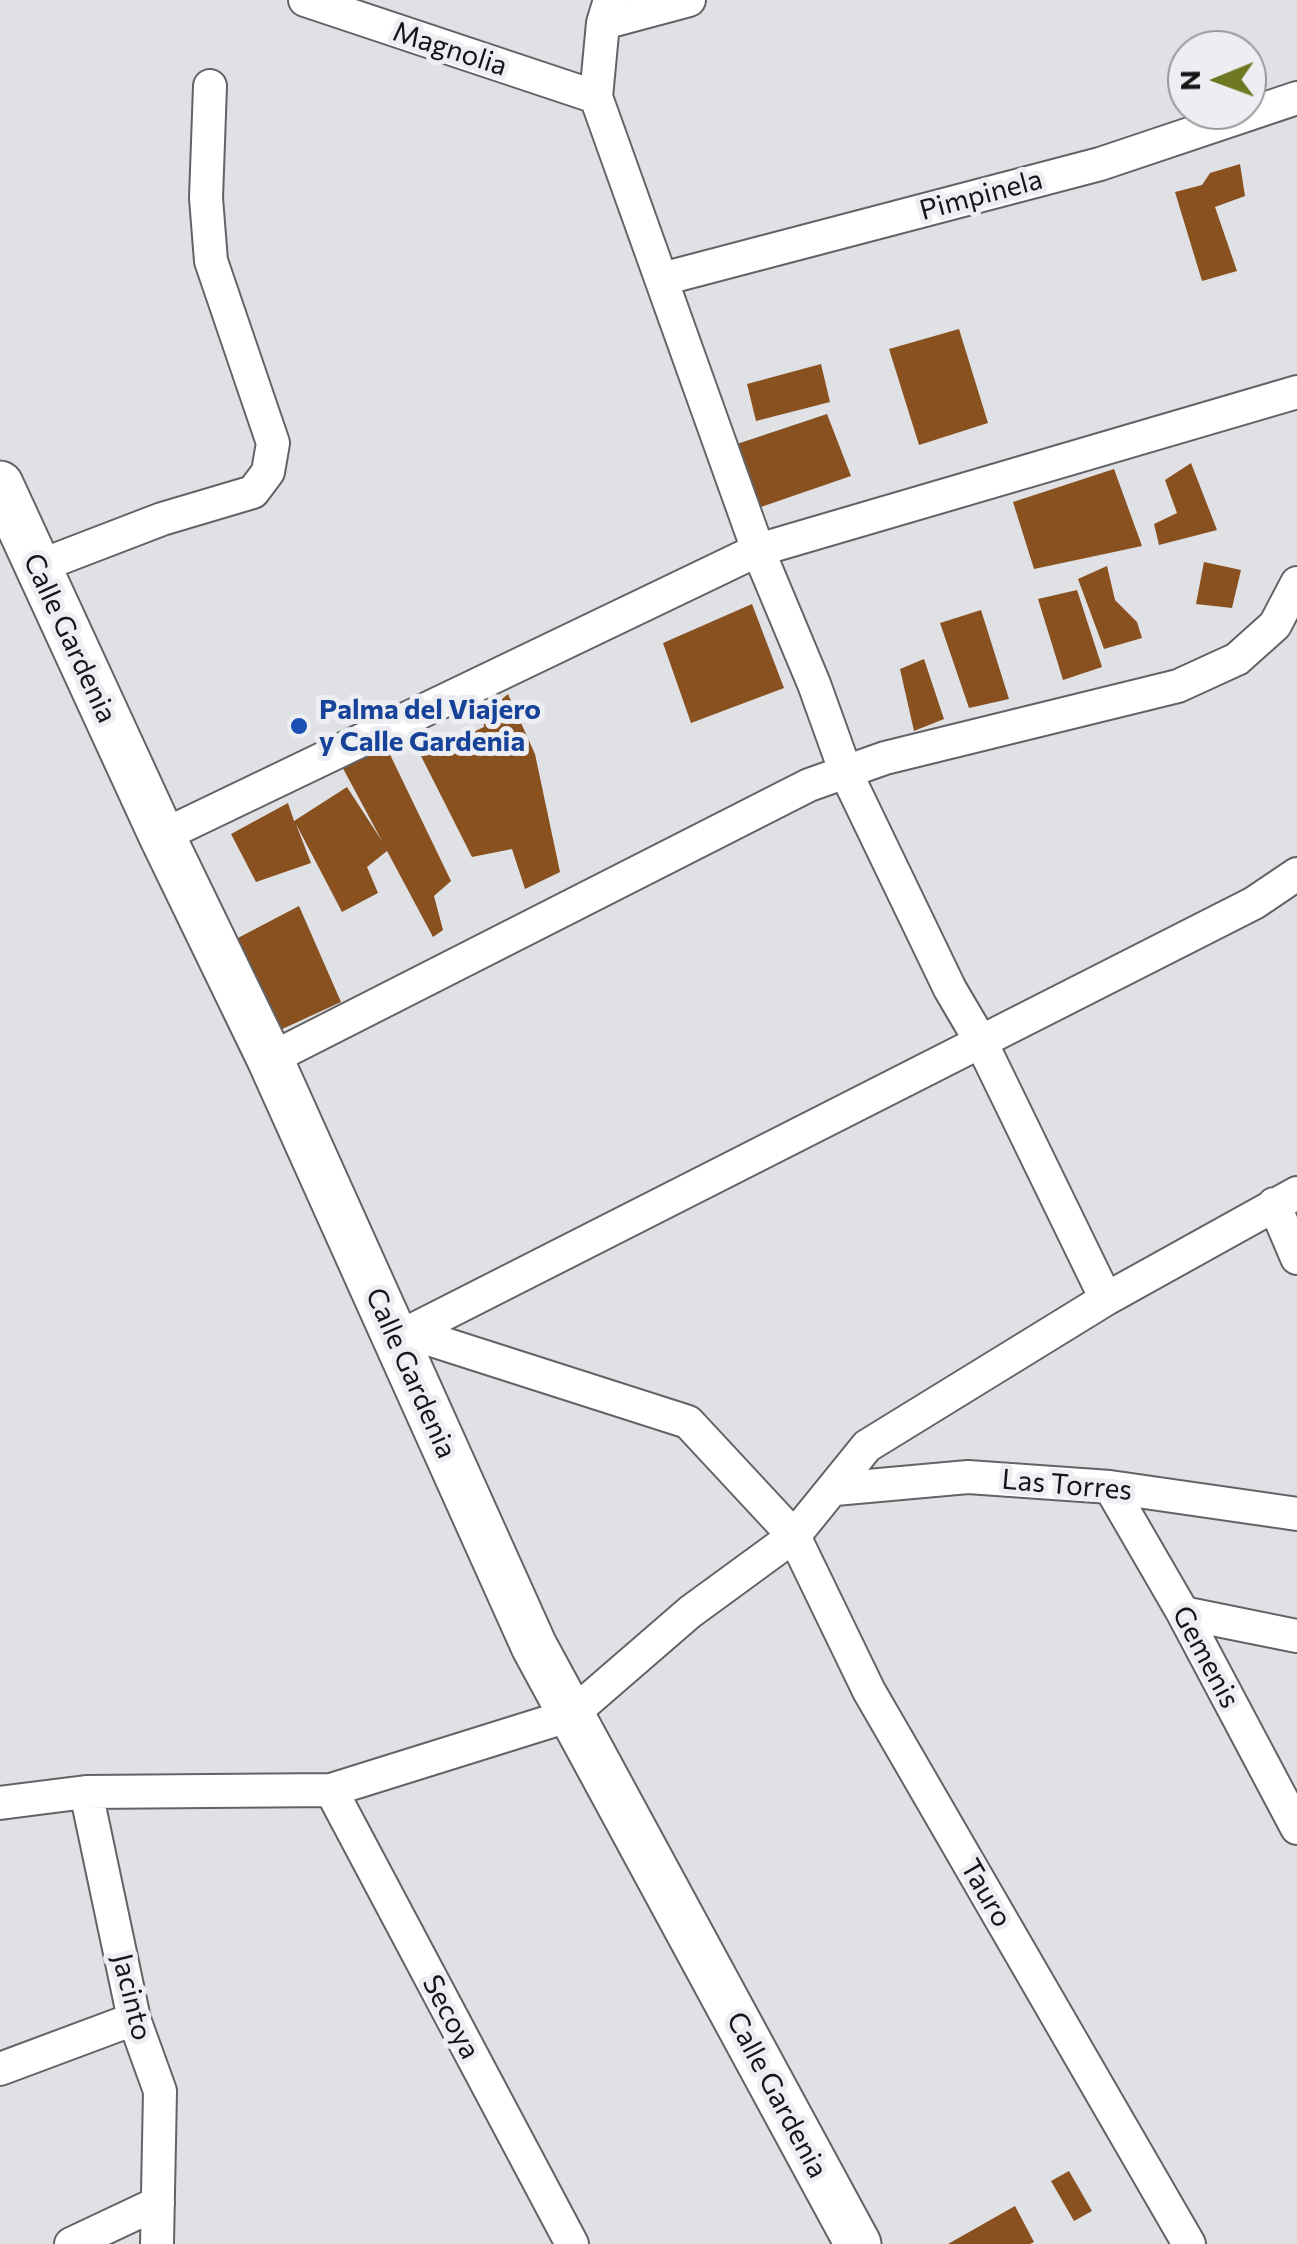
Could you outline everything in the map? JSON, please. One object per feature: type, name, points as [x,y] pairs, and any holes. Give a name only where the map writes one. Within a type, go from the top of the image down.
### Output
[{"type":"street","name":"Magnolia","points":[[304,0],[596,97]]},
{"type":"street","points":[[690,0],[606,12],[596,97],[758,550],[846,773],[1106,1299]]},
{"type":"street","points":[[37,566],[162,519],[254,492],[268,472],[273,443],[211,261],[206,198],[210,86]]},
{"type":"street","name":"Pimpinela","points":[[662,279],[1100,164],[1297,98]]},
{"type":"street","points":[[162,836],[758,550],[1297,392]]},
{"type":"street","name":"Calle Gardenia","points":[[0,484],[162,836],[401,1335],[534,1646],[858,2244]]},
{"type":"street","points":[[270,1059],[766,805],[885,758],[1178,686],[1237,660],[1275,626],[1297,582]]},
{"type":"street","points":[[401,1335],[1254,904],[1297,874]]},
{"type":"street","points":[[0,1803],[86,1792],[331,1790],[571,1714],[690,1612],[794,1536],[867,1446],[1106,1299],[1286,1199],[1297,1258]]},
{"type":"street","points":[[401,1335],[688,1422],[794,1536]]},
{"type":"street","name":"Las Torres","points":[[835,1489],[968,1477],[1110,1488],[1297,1514]]},
{"type":"street","name":"Gemenis","points":[[1110,1488],[1297,1828]]},
{"type":"street","name":"Tauro","points":[[794,1536],[869,1690],[1189,2244]]},
{"type":"street","points":[[1182,1613],[1297,1636]]},
{"type":"street","name":"Secoya","points":[[331,1790],[572,2244]]},
{"type":"street","name":"Jacinto","points":[[86,1792],[134,2019],[160,2090],[158,2244]]},
{"type":"street","points":[[0,2069],[134,2019]]},
{"type":"street","points":[[71,2244],[158,2203]]},
{"type":"building","points":[[1240,164],[1245,196],[1215,207],[1237,271],[1202,281],[1175,192],[1202,185],[1210,173]]},
{"type":"building","points":[[959,329],[988,423],[919,445],[889,349]]},
{"type":"building","points":[[821,364],[830,402],[756,421],[747,384]]},
{"type":"building","points":[[827,414],[851,476],[755,509],[737,444]]},
{"type":"building","points":[[1191,463],[1217,530],[1159,545],[1154,524],[1177,513],[1165,480]]},
{"type":"building","points":[[1114,469],[1142,546],[1034,569],[1013,502]]},
{"type":"building","points":[[1204,562],[1241,570],[1232,608],[1196,604]]},
{"type":"building","points":[[1107,566],[1115,600],[1137,622],[1142,638],[1104,649],[1078,579]]},
{"type":"building","points":[[1077,590],[1102,667],[1063,680],[1038,599]]},
{"type":"building","points":[[752,604],[784,688],[691,723],[663,643]]},
{"type":"building","points":[[981,610],[1009,699],[969,708],[940,623]]},
{"type":"building","points":[[924,659],[944,719],[914,731],[900,669]]},
{"type":"building","points":[[508,694],[535,754],[560,872],[525,889],[512,849],[472,857],[421,756],[484,727],[483,715]]},
{"type":"building","points":[[383,740],[451,881],[434,896],[443,930],[433,937],[387,851],[367,867],[378,893],[342,912],[296,824],[311,863],[256,882],[231,834],[288,803],[294,821],[347,787],[382,841],[339,761]]},
{"type":"building","points":[[299,906],[341,1002],[278,1031],[234,940]]},
{"type":"building","points":[[1069,2171],[1092,2211],[1074,2221],[1051,2181]]},
{"type":"building","points":[[1015,2206],[1034,2242],[948,2244]]},
{"type":"place","name":"Palma del Viajero y Calle Gardenia","points":[[299,726]]}]
